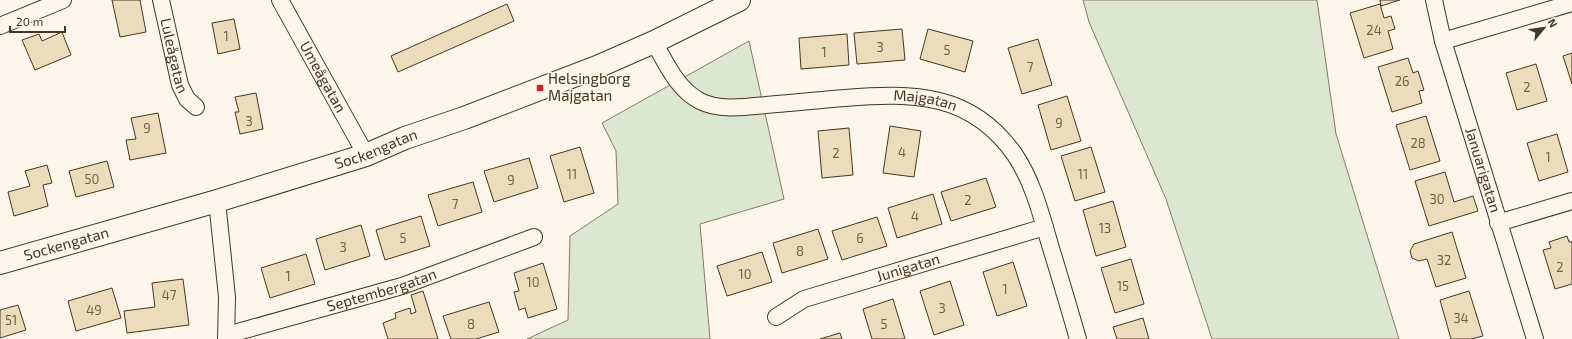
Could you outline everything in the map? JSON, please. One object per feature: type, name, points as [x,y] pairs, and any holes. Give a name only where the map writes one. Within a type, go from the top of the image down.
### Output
[{"type":"street","points":[[0,26],[63,0]]},
{"type":"street","name":"Luleågatan","points":[[161,0],[180,85],[187,98],[196,107]]},
{"type":"street","name":"Umeågatan","points":[[280,0],[366,155]]},
{"type":"street","name":"Sockengatan","points":[[0,263],[217,201],[366,155],[405,138],[464,118],[597,67],[654,42],[739,0]]},
{"type":"street","name":"Januarigatan","points":[[1434,0],[1443,41],[1534,339]]},
{"type":"street","points":[[1443,41],[1572,3]]},
{"type":"street","name":"Majgatan","points":[[654,42],[678,82],[700,101],[713,105],[747,107],[885,95],[927,97],[955,105],[986,125],[1014,154],[1035,192],[1078,339]]},
{"type":"street","points":[[217,201],[227,297],[226,337]]},
{"type":"street","points":[[1498,223],[1572,201]]},
{"type":"street","name":"Junigatan","points":[[776,317],[804,299],[1045,227]]},
{"type":"street","name":"Septembergatan","points":[[226,337],[402,286],[534,237]]},
{"type":"green space","points":[[1083,0],[1317,0],[1336,134],[1399,339],[1212,339],[1166,199],[1089,22]]},
{"type":"green space","points":[[749,41],[784,199],[700,224],[710,339],[527,339],[568,320],[570,236],[618,204],[616,151],[602,123]]},
{"type":"building","points":[[112,0],[140,0],[146,32],[120,37]]},
{"type":"building","points":[[1380,0],[1400,0],[1381,6]]},
{"type":"building","points":[[507,4],[514,21],[398,72],[391,56]]},
{"type":"building","points":[[1380,4],[1384,18],[1391,16],[1395,29],[1388,31],[1393,49],[1364,58],[1350,13]]},
{"type":"building","points":[[234,19],[240,49],[218,54],[212,23]]},
{"type":"building","points":[[902,29],[905,60],[857,64],[854,33]]},
{"type":"building","points":[[928,29],[973,41],[965,72],[920,59]]},
{"type":"building","points":[[62,32],[71,55],[35,70],[22,40],[39,34],[42,41]]},
{"type":"building","points":[[847,34],[849,65],[801,69],[799,38]]},
{"type":"building","points":[[1038,39],[1052,85],[1022,94],[1008,48]]},
{"type":"building","points":[[1572,53],[1572,84],[1563,56]]},
{"type":"building","points":[[1408,58],[1413,73],[1418,71],[1424,90],[1419,91],[1422,103],[1392,112],[1378,67]]},
{"type":"building","points":[[1536,64],[1547,101],[1517,110],[1506,73]]},
{"type":"building","points":[[256,93],[263,129],[240,134],[235,112],[239,112],[235,97]]},
{"type":"building","points":[[1067,96],[1081,141],[1051,150],[1038,105]]},
{"type":"building","points":[[158,113],[166,153],[130,160],[126,140],[136,139],[131,118]]},
{"type":"building","points":[[1426,116],[1440,161],[1410,170],[1396,125]]},
{"type":"building","points":[[890,126],[921,131],[914,177],[883,173]]},
{"type":"building","points":[[849,128],[853,175],[822,178],[818,131]]},
{"type":"building","points":[[1557,134],[1568,172],[1539,181],[1527,143]]},
{"type":"building","points":[[580,147],[594,193],[564,202],[550,156]]},
{"type":"building","points":[[1091,147],[1105,192],[1075,201],[1061,156]]},
{"type":"building","points":[[529,158],[538,188],[494,202],[484,171]]},
{"type":"building","points":[[107,161],[114,187],[76,197],[69,171]]},
{"type":"building","points":[[47,165],[52,183],[43,185],[48,206],[14,216],[8,192],[30,186],[25,171]]},
{"type":"building","points":[[1445,172],[1454,202],[1473,196],[1478,211],[1429,226],[1415,181]]},
{"type":"building","points":[[986,178],[996,207],[951,221],[941,192]]},
{"type":"building","points":[[473,182],[482,212],[438,226],[428,195]]},
{"type":"building","points":[[933,194],[942,224],[897,238],[888,208]]},
{"type":"building","points":[[1113,201],[1126,247],[1096,256],[1083,210]]},
{"type":"building","points":[[421,216],[430,246],[385,260],[376,230]]},
{"type":"building","points":[[877,217],[887,246],[842,260],[832,231]]},
{"type":"building","points":[[361,225],[370,256],[325,270],[316,239]]},
{"type":"building","points":[[818,229],[828,259],[782,273],[773,243]]},
{"type":"building","points":[[1452,232],[1466,278],[1436,287],[1427,259],[1419,261],[1412,258],[1410,251],[1414,244]]},
{"type":"building","points":[[1567,236],[1569,242],[1572,242],[1572,284],[1555,289],[1543,250],[1551,248],[1549,242]]},
{"type":"building","points":[[762,252],[772,282],[727,296],[717,266]]},
{"type":"building","points":[[306,254],[315,284],[270,298],[261,268]]},
{"type":"building","points":[[1131,259],[1144,304],[1115,313],[1101,268]]},
{"type":"building","points":[[1013,262],[1027,306],[997,316],[983,272]]},
{"type":"building","points":[[543,263],[557,309],[528,318],[525,308],[519,310],[514,292],[519,291],[514,273]]},
{"type":"building","points":[[183,279],[189,325],[127,333],[124,311],[155,307],[152,283]]},
{"type":"building","points":[[950,281],[964,325],[934,335],[920,291]]},
{"type":"building","points":[[112,288],[121,318],[76,331],[68,301]]},
{"type":"building","points":[[423,291],[438,339],[388,339],[383,323],[396,318],[395,313],[410,308],[411,314],[416,312],[411,295]]},
{"type":"building","points":[[1469,291],[1483,336],[1471,339],[1451,339],[1440,300]]},
{"type":"building","points":[[893,299],[905,339],[872,339],[863,309]]},
{"type":"building","points":[[489,302],[499,332],[476,339],[451,339],[443,316]]},
{"type":"building","points":[[18,305],[26,330],[0,338],[0,310]]},
{"type":"building","points":[[1143,318],[1149,339],[1117,339],[1113,327]]},
{"type":"building","points":[[840,333],[842,339],[820,339]]},
{"type":"place","name":"Helsingborg Majgatan","points":[[540,88]]}]
